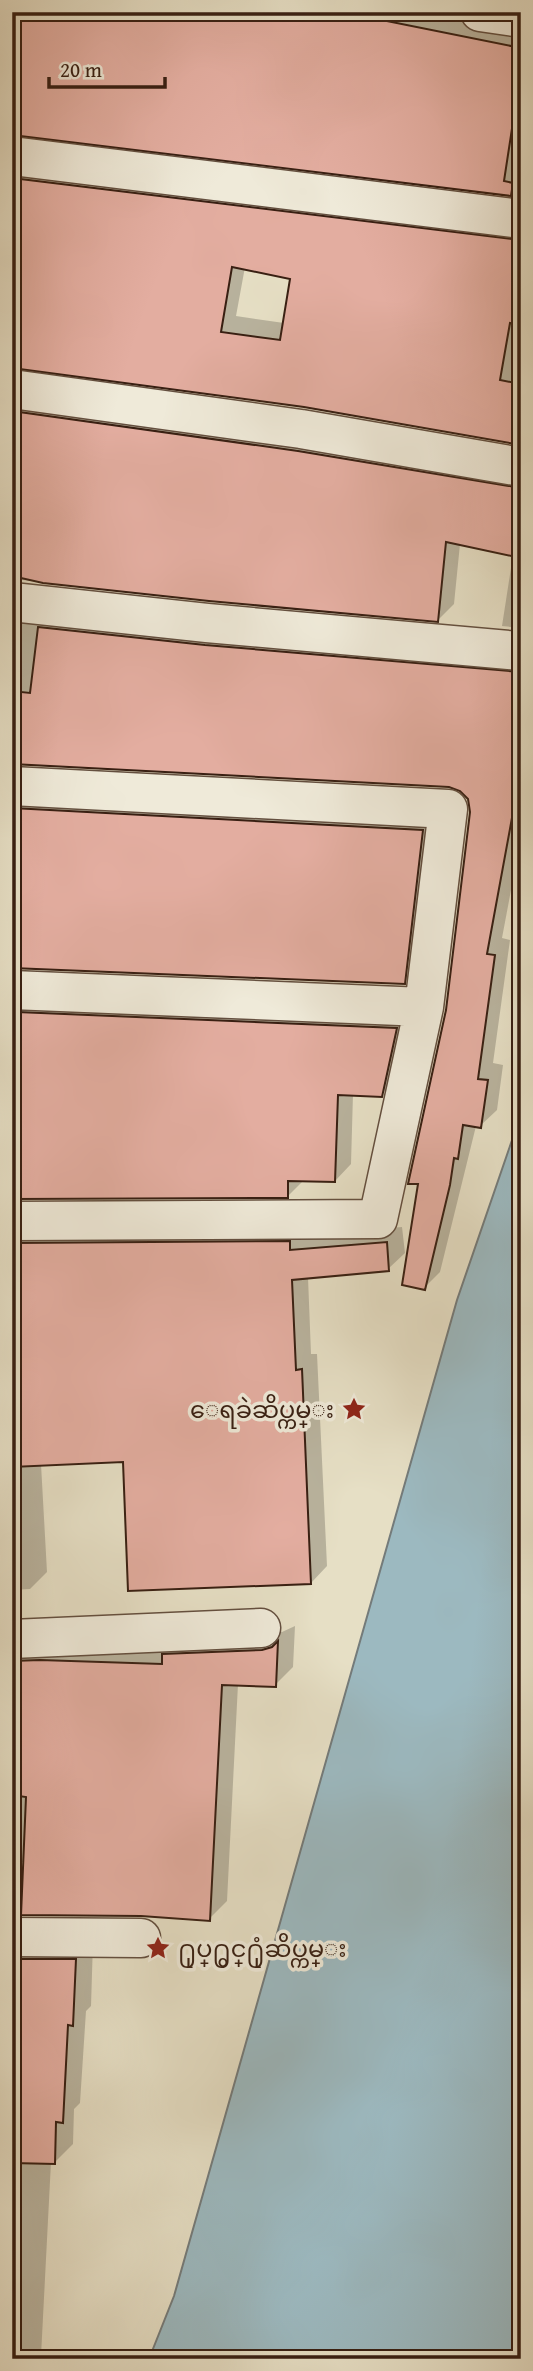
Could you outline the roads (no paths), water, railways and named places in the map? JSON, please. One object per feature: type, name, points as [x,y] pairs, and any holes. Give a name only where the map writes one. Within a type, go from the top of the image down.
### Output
[{"type":"street","points":[[480,12],[521,18]]},
{"type":"street","points":[[12,156],[521,219]]},
{"type":"street","points":[[12,389],[301,429],[521,467]]},
{"type":"street","points":[[12,602],[207,623],[519,651]]},
{"type":"street","points":[[12,786],[448,809],[424,1007],[378,1219],[12,1222]]},
{"type":"street","points":[[12,990],[424,1007]]},
{"type":"street","points":[[12,1639],[261,1628]]},
{"type":"street","points":[[12,1937],[141,1938]]},
{"type":"water","points":[[521,1114],[521,2359],[149,2359],[174,2296],[457,1300]]},
{"type":"place","name":"ေရခဲဆိပ္ကမ္း","points":[[354,1409]]},
{"type":"place","name":"႐ုပ္႐ွင္႐ုံဆိပ္ကမ္း","points":[[158,1948]]}]
